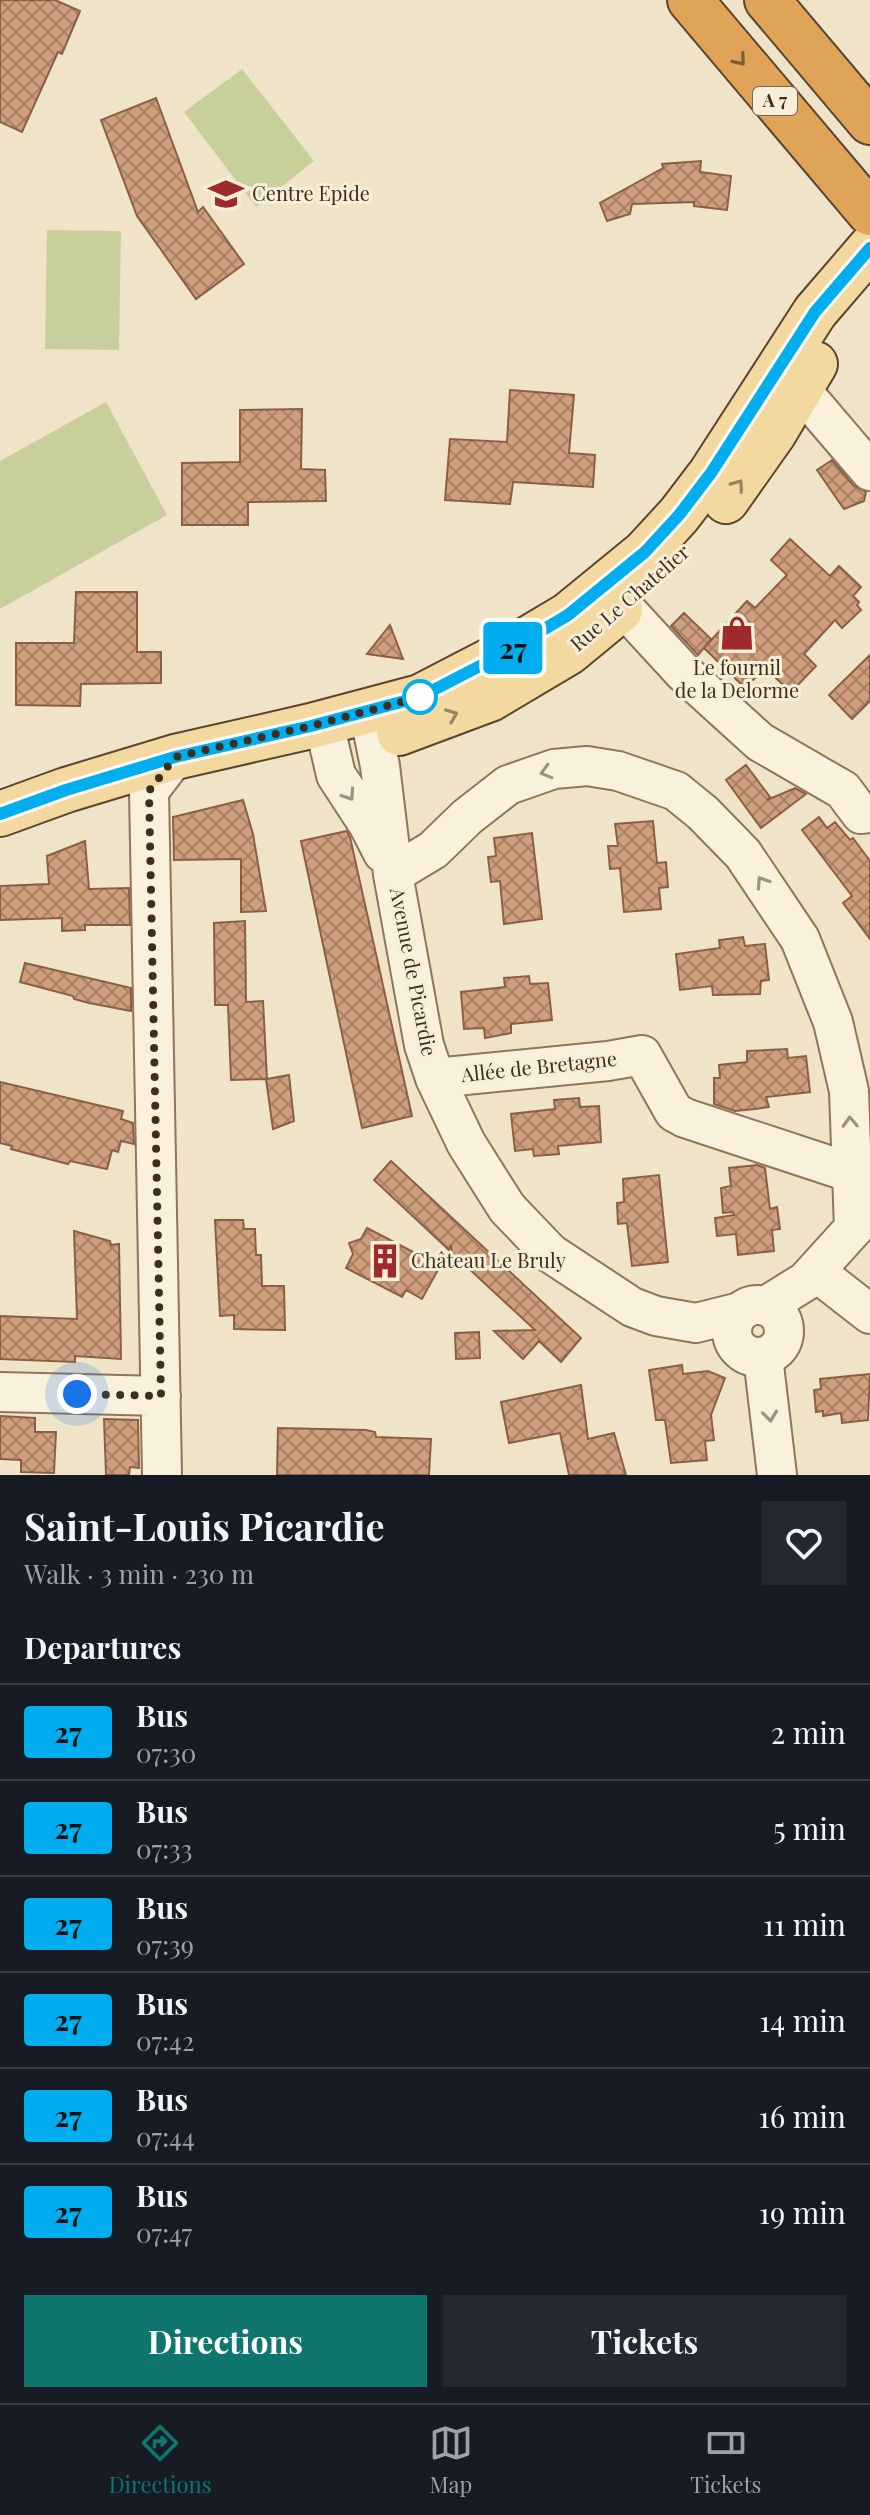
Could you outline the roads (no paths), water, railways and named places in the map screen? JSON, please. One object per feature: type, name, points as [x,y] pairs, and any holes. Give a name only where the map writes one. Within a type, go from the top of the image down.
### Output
[{"type":"highway","name":"A 7","points":[[690,0],[865,208]]},
{"type":"highway","points":[[767,0],[870,122]]},
{"type":"main road","name":"Rue Le Chatelier","points":[[0,814],[66,790],[162,774],[254,766],[327,737],[372,726],[433,722],[490,699],[569,652],[645,552],[711,473],[815,312],[870,248]]},
{"type":"main road","name":"Rue Le Chatelier","points":[[613,597],[699,536],[751,466],[838,326],[870,286]]},
{"type":"main road","name":"Rue Le Chatelier","points":[[0,842],[162,774]]},
{"type":"street","points":[[800,389],[870,471]]},
{"type":"street","points":[[613,597],[684,673],[760,742],[843,790],[867,818]]},
{"type":"street","name":"Avenue de Picardie","points":[[372,726],[393,874],[424,1045],[435,1078],[466,1143],[507,1208],[550,1253],[632,1307],[656,1316],[758,1330]]},
{"type":"street","name":"Avenue de Picardie","points":[[327,737],[336,775],[368,824],[393,874]]},
{"type":"street","points":[[393,874],[433,850],[467,817],[508,785],[554,769],[587,766],[618,771],[676,791],[703,813],[743,854],[800,939],[833,1022],[849,1091],[852,1173],[862,1226],[758,1330],[777,1475]]},
{"type":"street","points":[[162,774],[162,1475]]},
{"type":"street","name":"Allée de Bretagne","points":[[435,1078],[642,1055],[674,1112],[852,1173]]},
{"type":"street","points":[[811,1277],[870,1314]]},
{"type":"street","points":[[0,1392],[161,1396]]},
{"type":"place","name":"Centre Epide","points":[[226,194]]},
{"type":"place","name":"Le fournil de la Delorme","points":[[737,633]]},
{"type":"place","name":"Château Le Bruly","points":[[385,1261]]}]
